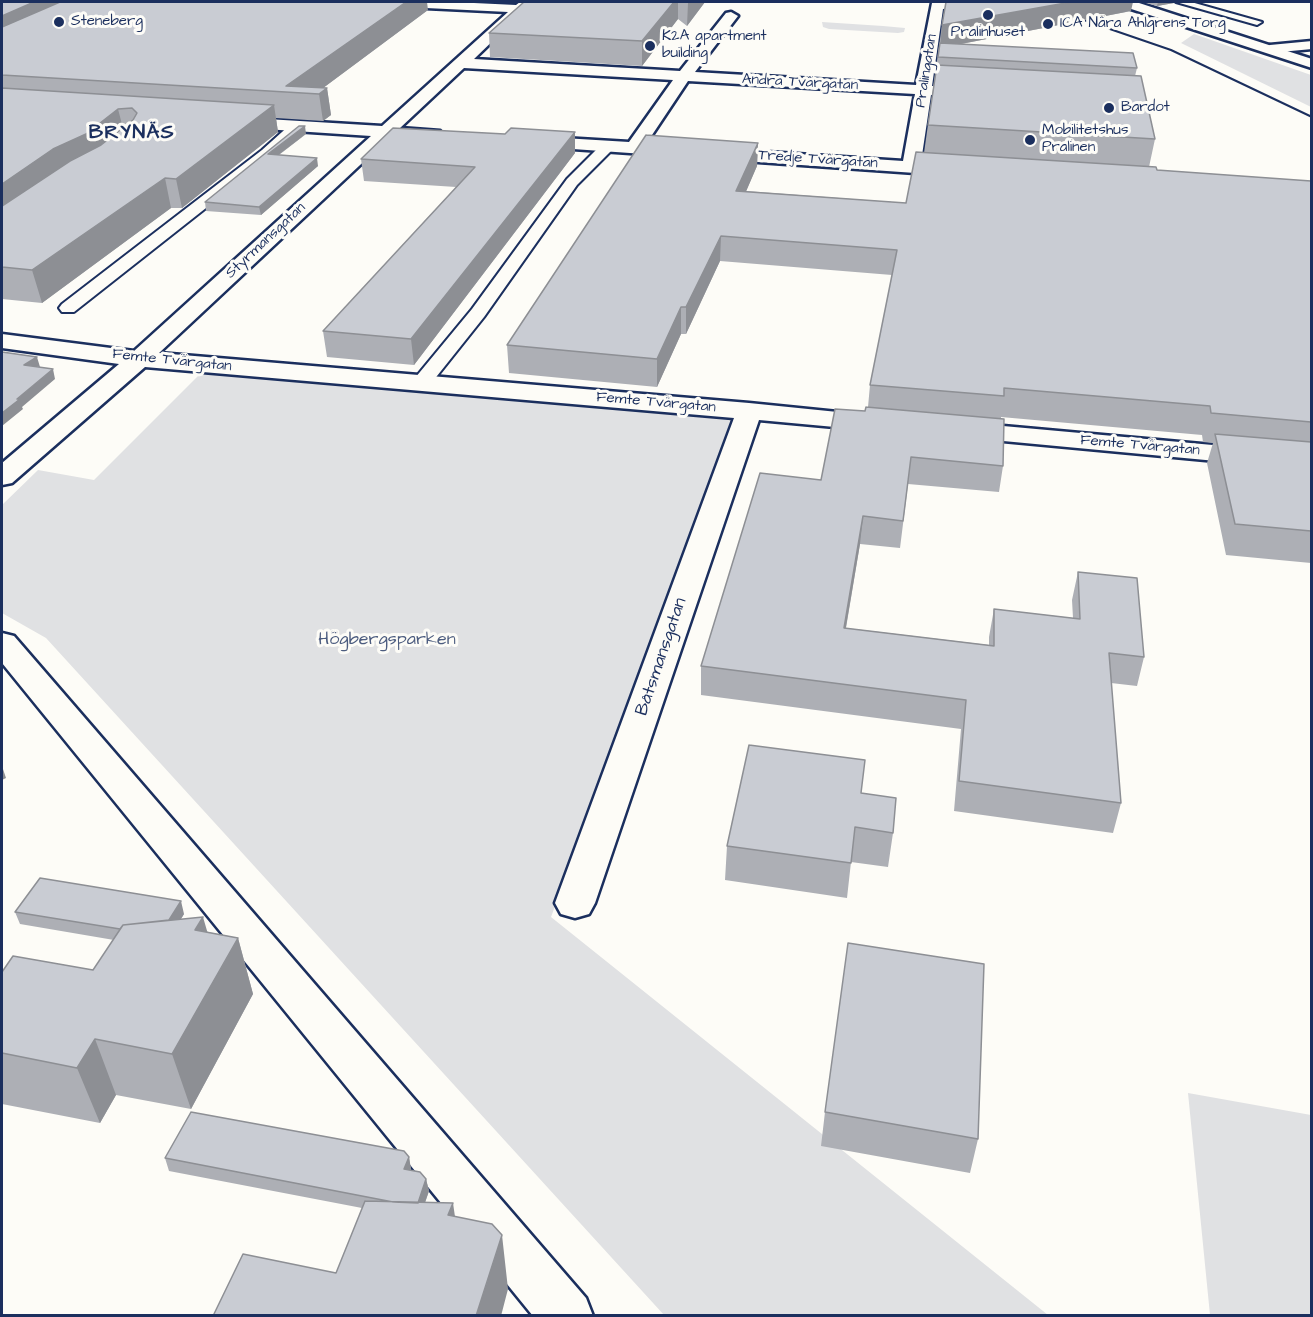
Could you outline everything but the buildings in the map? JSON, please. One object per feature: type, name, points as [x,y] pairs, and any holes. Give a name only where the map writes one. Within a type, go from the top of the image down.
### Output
[{"type":"street","points":[[385,2],[523,5]]},
{"type":"street","name":"Pralingatan","points":[[911,166],[938,6],[968,2]]},
{"type":"street","points":[[1126,2],[1311,64]]},
{"type":"street","name":"Styrmansgatan","points":[[2,477],[139,359],[523,5]]},
{"type":"street","points":[[634,148],[684,76],[730,16]]},
{"type":"street","points":[[1270,49],[1311,45]]},
{"type":"street","name":"Andra Tvärgatan","points":[[460,63],[993,94]]},
{"type":"street","points":[[215,121],[455,136]]},
{"type":"street","name":"Tredje Tvärgatan","points":[[514,140],[971,171]]},
{"type":"street","name":"Femte Tvärgatan","points":[[2,340],[139,359],[901,425]]},
{"type":"street","name":"Båtsmansgatan","points":[[575,903],[749,411]]},
{"type":"street","name":"Femte Tvärgatan","points":[[937,428],[1311,462]]},
{"type":"street","points":[[2,643],[567,1316]]},
{"type":"lane","points":[[1181,2],[1257,22]]},
{"type":"lane","points":[[68,308],[267,153],[297,126]]},
{"type":"lane","points":[[422,382],[478,313],[572,182],[608,146]]},
{"type":"green space","points":[[822,22],[905,28],[904,32],[898,33],[829,29],[823,27]]},
{"type":"green space","points":[[1194,34],[1311,75],[1311,107],[1181,43]]},
{"type":"green space","name":"Högbergsparken","points":[[203,371],[737,420],[551,917],[1048,1315],[664,1315],[46,638],[2,613],[2,505],[38,470],[94,480]]},
{"type":"green space","points":[[1188,1093],[1311,1115],[1311,1315],[1210,1315]]},
{"type":"railway","points":[[1072,16],[1171,50],[1312,117]]},
{"type":"place","name":"Pralinhuset","points":[[988,15]]},
{"type":"place","name":"Steneberg","points":[[59,22]]},
{"type":"place","name":"ICA Nära Ahlgrens Torg","points":[[1048,24]]},
{"type":"place","name":"K2A apartment building","points":[[650,46]]},
{"type":"place","name":"Bardot","points":[[1109,108]]},
{"type":"place","name":"Mobilitetshus Pralinen","points":[[1030,140]]},
{"type":"district","name":"BRYNÄS","points":[[132,134]]}]
